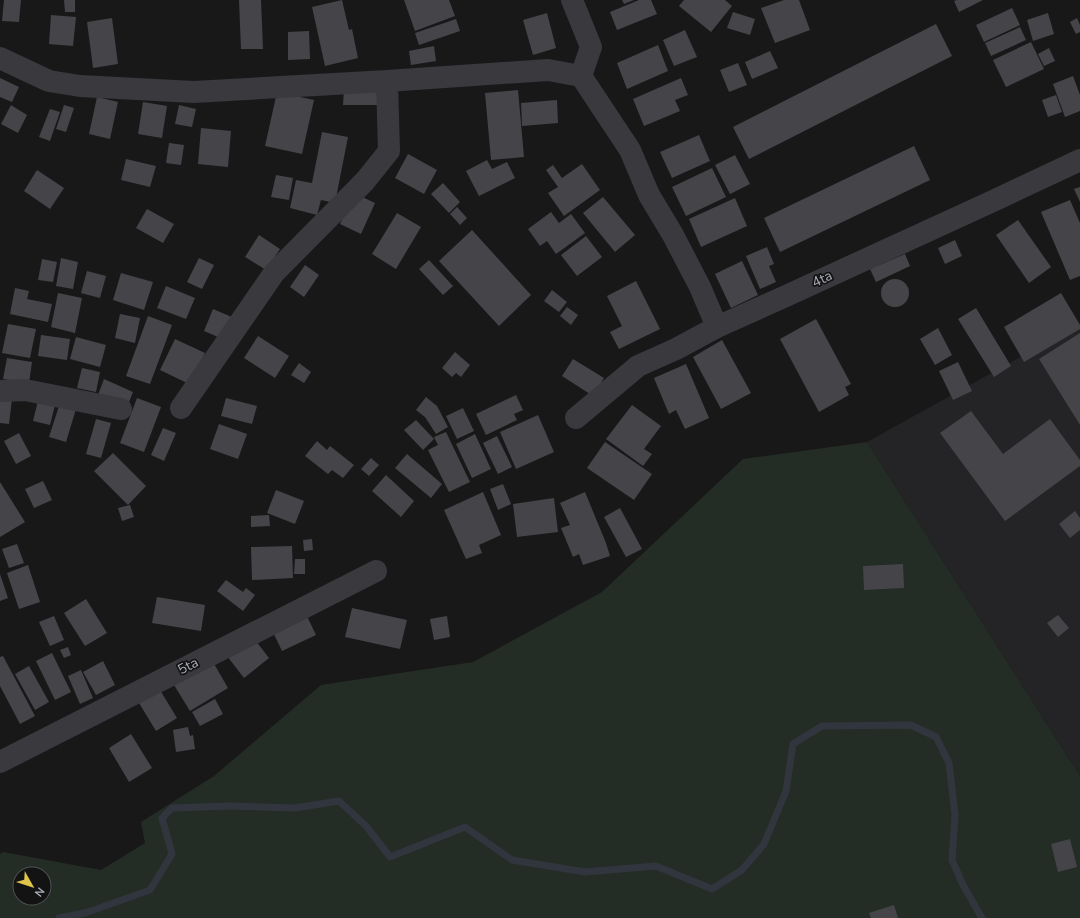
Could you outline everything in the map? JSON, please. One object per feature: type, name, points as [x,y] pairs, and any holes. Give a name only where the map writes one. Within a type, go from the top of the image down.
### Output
[{"type":"street","points":[[572,0],[591,47],[581,76]]},
{"type":"street","points":[[0,58],[49,81],[80,86],[194,92],[548,70],[581,76],[630,150],[649,195],[674,235],[700,287],[716,326]]},
{"type":"street","points":[[181,408],[274,273],[365,181],[389,151],[387,81]]},
{"type":"street","name":"4ta","points":[[576,418],[638,366],[676,349],[716,326],[822,280],[1080,160]]},
{"type":"street","points":[[0,391],[25,390],[121,409]]},
{"type":"street","name":"5ta","points":[[0,762],[376,571]]},
{"type":"shaded area","points":[[1080,324],[1080,776],[867,442]]},
{"type":"shaded area","points":[[867,442],[1080,776],[1080,918],[0,918],[0,854],[3,852],[101,870],[145,843],[141,822],[214,776],[321,685],[473,662],[602,592],[743,459]]},
{"type":"building","points":[[4,0],[21,0],[19,22],[2,21]]},
{"type":"building","points":[[64,0],[75,0],[75,12],[65,12]]},
{"type":"building","points":[[239,0],[261,0],[263,49],[241,49]]},
{"type":"building","points":[[342,0],[349,30],[352,29],[358,58],[325,66],[312,7]]},
{"type":"building","points":[[404,0],[449,0],[455,16],[415,31]]},
{"type":"building","points":[[622,0],[634,0],[624,4]]},
{"type":"building","points":[[639,0],[651,0],[657,14],[617,30],[610,12]]},
{"type":"building","points":[[684,0],[725,0],[732,6],[711,32],[679,6]]},
{"type":"building","points":[[784,0],[799,0],[810,30],[775,43],[761,8]]},
{"type":"building","points":[[983,0],[959,12],[954,1]]},
{"type":"building","points":[[1012,8],[1020,25],[984,42],[976,25]]},
{"type":"building","points":[[733,12],[755,19],[750,35],[727,28]]},
{"type":"building","points":[[547,13],[556,48],[533,55],[523,20]]},
{"type":"building","points":[[1048,13],[1054,34],[1033,41],[1027,20]]},
{"type":"building","points":[[51,15],[76,17],[73,46],[49,44]]},
{"type":"building","points":[[112,18],[118,64],[93,68],[87,22]]},
{"type":"building","points":[[1077,18],[1080,25],[1080,32],[1076,34],[1070,22]]},
{"type":"building","points":[[456,19],[460,31],[419,45],[415,33]]},
{"type":"building","points":[[936,24],[952,56],[749,159],[733,127]]},
{"type":"building","points":[[1020,27],[1026,40],[991,56],[985,43]]},
{"type":"building","points":[[685,30],[697,57],[674,66],[663,40]]},
{"type":"building","points":[[309,31],[310,59],[288,60],[288,32]]},
{"type":"building","points":[[1031,42],[1044,69],[1006,87],[993,60]]},
{"type":"building","points":[[658,45],[668,71],[627,89],[617,63]]},
{"type":"building","points":[[434,46],[436,61],[411,65],[409,51]]},
{"type":"building","points":[[1049,48],[1055,61],[1044,66],[1038,54]]},
{"type":"building","points":[[770,51],[778,68],[752,79],[745,62]]},
{"type":"building","points":[[738,63],[747,85],[729,92],[720,70]]},
{"type":"building","points":[[1073,76],[1080,95],[1080,111],[1065,117],[1053,84]]},
{"type":"building","points":[[0,78],[19,87],[12,102],[0,97]]},
{"type":"building","points":[[681,78],[688,95],[675,100],[680,111],[644,126],[633,99]]},
{"type":"building","points":[[344,89],[378,90],[378,105],[343,105]]},
{"type":"building","points":[[518,90],[524,157],[491,160],[485,93]]},
{"type":"building","points":[[277,92],[314,100],[302,154],[265,146]]},
{"type":"building","points":[[1056,95],[1062,112],[1048,117],[1042,100]]},
{"type":"building","points":[[97,97],[118,102],[110,139],[89,134]]},
{"type":"building","points":[[557,100],[558,123],[522,126],[521,103]]},
{"type":"building","points":[[143,102],[167,106],[162,138],[138,134]]},
{"type":"building","points":[[11,105],[27,115],[18,133],[1,124]]},
{"type":"building","points":[[64,105],[74,108],[66,132],[56,129]]},
{"type":"building","points":[[179,105],[196,109],[192,127],[175,124]]},
{"type":"building","points":[[50,109],[60,112],[50,141],[39,137]]},
{"type":"building","points":[[201,128],[231,131],[228,167],[198,164]]},
{"type":"building","points":[[322,132],[348,137],[335,203],[321,200],[317,215],[290,208],[296,180],[312,183]]},
{"type":"building","points":[[699,135],[710,161],[672,178],[660,152]]},
{"type":"building","points":[[169,143],[184,145],[181,165],[166,163]]},
{"type":"building","points":[[914,146],[930,180],[780,252],[764,218]]},
{"type":"building","points":[[408,154],[437,170],[424,194],[395,178]]},
{"type":"building","points":[[735,155],[750,184],[730,194],[715,165]]},
{"type":"building","points":[[126,159],[156,166],[150,187],[121,180]]},
{"type":"building","points":[[487,160],[492,169],[507,162],[515,178],[479,196],[466,171]]},
{"type":"building","points":[[582,164],[600,190],[564,216],[548,193],[558,187],[546,170],[553,165],[562,178]]},
{"type":"building","points":[[712,168],[726,197],[686,216],[672,187]]},
{"type":"building","points":[[37,170],[64,188],[50,209],[24,191]]},
{"type":"building","points":[[276,175],[293,178],[289,200],[271,197]]},
{"type":"building","points":[[443,183],[460,202],[449,213],[431,194]]},
{"type":"building","points":[[1080,187],[1080,202],[1074,189]]},
{"type":"building","points":[[354,193],[375,203],[361,234],[340,224]]},
{"type":"building","points":[[603,197],[635,235],[615,252],[583,213]]},
{"type":"building","points":[[735,198],[747,226],[701,247],[689,219]]},
{"type":"building","points":[[1070,200],[1080,223],[1080,276],[1070,280],[1041,212]]},
{"type":"building","points":[[457,207],[467,218],[460,225],[450,214]]},
{"type":"building","points":[[147,209],[174,224],[163,243],[136,228]]},
{"type":"building","points":[[551,212],[559,223],[571,214],[585,233],[556,254],[547,241],[540,246],[528,229]]},
{"type":"building","points":[[397,213],[421,227],[396,269],[372,254]]},
{"type":"building","points":[[1018,220],[1051,267],[1029,283],[996,235]]},
{"type":"building","points":[[472,230],[531,295],[499,326],[439,261]]},
{"type":"building","points":[[259,235],[280,249],[266,270],[245,257]]},
{"type":"building","points":[[586,236],[602,257],[577,276],[561,255]]},
{"type":"building","points":[[955,240],[962,256],[945,264],[938,248]]},
{"type":"building","points":[[767,247],[774,264],[769,266],[776,282],[760,289],[746,256]]},
{"type":"building","points":[[905,254],[910,266],[876,282],[870,269]]},
{"type":"building","points":[[61,258],[78,262],[73,289],[56,286]]},
{"type":"building","points":[[199,258],[214,265],[202,289],[187,282]]},
{"type":"building","points":[[42,259],[57,262],[53,282],[38,280]]},
{"type":"building","points":[[429,260],[453,286],[443,295],[419,269]]},
{"type":"building","points":[[742,261],[758,295],[731,308],[715,274]]},
{"type":"building","points":[[305,265],[319,275],[304,297],[290,287]]},
{"type":"building","points":[[87,271],[106,276],[100,298],[81,293]]},
{"type":"building","points":[[121,273],[153,282],[144,310],[113,300]]},
{"type":"building","points":[[895,279],[905,283],[909,293],[905,303],[895,307],[885,303],[881,293],[885,283]]},
{"type":"building","points":[[636,281],[660,329],[619,349],[610,332],[622,326],[607,296]]},
{"type":"building","points":[[166,286],[195,298],[186,319],[157,308]]},
{"type":"building","points":[[15,288],[29,291],[27,299],[52,304],[48,322],[10,314]]},
{"type":"building","points":[[552,290],[567,302],[559,312],[544,301]]},
{"type":"building","points":[[58,293],[82,298],[75,333],[51,327]]},
{"type":"building","points":[[1061,293],[1080,325],[1080,329],[1024,362],[1004,327]]},
{"type":"building","points":[[567,307],[578,315],[571,325],[560,316]]},
{"type":"building","points":[[976,308],[1011,366],[994,377],[958,319]]},
{"type":"building","points":[[213,309],[234,318],[225,340],[204,331]]},
{"type":"building","points":[[120,314],[140,318],[135,343],[115,338]]},
{"type":"building","points":[[148,316],[172,325],[150,384],[126,376]]},
{"type":"building","points":[[816,319],[851,384],[845,387],[849,395],[819,412],[780,339]]},
{"type":"building","points":[[8,324],[36,329],[30,358],[2,353]]},
{"type":"building","points":[[938,328],[952,355],[935,365],[920,339]]},
{"type":"building","points":[[1080,333],[1080,425],[1039,359]]},
{"type":"building","points":[[41,335],[70,339],[67,360],[38,356]]},
{"type":"building","points":[[258,336],[289,356],[275,378],[244,358]]},
{"type":"building","points":[[76,337],[106,345],[100,367],[70,359]]},
{"type":"building","points":[[175,339],[205,353],[189,384],[160,370]]},
{"type":"building","points":[[722,340],[751,393],[721,409],[693,357]]},
{"type":"building","points":[[455,352],[470,365],[461,377],[456,373],[452,377],[442,368]]},
{"type":"building","points":[[7,358],[32,362],[29,383],[3,379]]},
{"type":"building","points":[[573,359],[604,378],[593,396],[562,376]]},
{"type":"building","points":[[958,362],[972,391],[953,400],[939,371]]},
{"type":"building","points":[[299,363],[311,372],[304,383],[291,375]]},
{"type":"building","points":[[686,364],[709,418],[685,429],[676,410],[669,414],[654,378]]},
{"type":"building","points":[[82,368],[100,372],[96,392],[77,388]]},
{"type":"building","points":[[104,379],[133,392],[127,407],[98,395]]},
{"type":"building","points":[[516,395],[523,410],[514,414],[517,420],[486,435],[476,414]]},
{"type":"building","points":[[426,397],[437,406],[448,427],[436,434],[425,417],[416,410]]},
{"type":"building","points":[[0,398],[12,399],[9,424],[0,423]]},
{"type":"building","points":[[137,398],[161,407],[144,452],[120,443]]},
{"type":"building","points":[[226,398],[257,406],[252,424],[221,416]]},
{"type":"building","points":[[38,401],[55,405],[50,425],[33,421]]},
{"type":"building","points":[[60,403],[76,409],[66,442],[49,437]]},
{"type":"building","points":[[632,405],[661,426],[644,449],[652,454],[643,466],[606,439]]},
{"type":"building","points":[[463,408],[474,431],[457,439],[446,416]]},
{"type":"building","points":[[971,411],[1003,454],[1050,419],[1080,460],[1080,466],[1005,521],[940,433]]},
{"type":"building","points":[[538,415],[554,452],[516,469],[500,432]]},
{"type":"building","points":[[96,419],[111,423],[101,458],[86,454]]},
{"type":"building","points":[[416,420],[434,439],[423,450],[404,430]]},
{"type":"building","points":[[219,424],[247,434],[238,459],[210,449]]},
{"type":"building","points":[[163,428],[176,433],[164,461],[151,455]]},
{"type":"building","points":[[446,432],[470,482],[449,492],[428,450],[438,445],[434,437]]},
{"type":"building","points":[[19,433],[31,456],[16,464],[4,441]]},
{"type":"building","points":[[475,434],[491,469],[472,478],[456,444]]},
{"type":"building","points":[[497,436],[512,467],[498,474],[483,443]]},
{"type":"building","points":[[317,441],[327,450],[330,446],[354,465],[343,478],[332,470],[328,474],[305,456]]},
{"type":"building","points":[[605,442],[652,474],[634,500],[587,468]]},
{"type":"building","points":[[113,453],[146,486],[128,505],[94,471]]},
{"type":"building","points":[[407,454],[442,484],[431,498],[395,468]]},
{"type":"building","points":[[371,458],[379,465],[369,476],[361,469]]},
{"type":"building","points":[[386,475],[414,501],[401,517],[372,491]]},
{"type":"building","points":[[43,481],[52,500],[34,508],[25,489]]},
{"type":"building","points":[[0,482],[25,522],[0,537]]},
{"type":"building","points":[[503,484],[511,504],[498,510],[490,489]]},
{"type":"building","points":[[276,490],[304,501],[295,524],[267,513]]},
{"type":"building","points":[[483,492],[501,535],[479,545],[482,553],[466,559],[444,510]]},
{"type":"building","points":[[585,492],[610,556],[583,565],[579,554],[573,557],[561,528],[570,525],[560,503]]},
{"type":"building","points":[[554,498],[558,532],[517,537],[513,504]]},
{"type":"building","points":[[130,505],[134,517],[122,521],[118,508]]},
{"type":"building","points":[[620,508],[642,549],[626,557],[604,517]]},
{"type":"building","points":[[1075,511],[1080,518],[1080,530],[1070,538],[1059,524]]},
{"type":"building","points":[[269,515],[270,526],[251,527],[251,516]]},
{"type":"building","points":[[312,539],[313,550],[304,551],[303,540]]},
{"type":"building","points":[[17,544],[24,563],[9,568],[2,549]]},
{"type":"building","points":[[292,546],[293,578],[252,580],[251,547]]},
{"type":"building","points":[[295,559],[305,559],[305,574],[294,574]]},
{"type":"building","points":[[903,564],[904,588],[864,590],[863,566]]},
{"type":"building","points":[[28,565],[40,602],[19,609],[7,573]]},
{"type":"building","points":[[0,574],[8,598],[0,601]]},
{"type":"building","points":[[226,580],[243,592],[246,588],[255,595],[243,611],[217,591]]},
{"type":"building","points":[[157,597],[205,605],[201,631],[152,623]]},
{"type":"building","points":[[86,599],[107,633],[85,646],[64,613]]},
{"type":"building","points":[[352,608],[407,620],[400,649],[345,637]]},
{"type":"building","points":[[305,612],[316,635],[282,651],[271,628]]},
{"type":"building","points":[[1058,615],[1069,628],[1058,637],[1047,623]]},
{"type":"building","points":[[54,616],[64,640],[50,646],[39,622]]},
{"type":"building","points":[[447,616],[450,637],[434,640],[430,619]]},
{"type":"building","points":[[252,636],[269,658],[244,678],[227,656]]},
{"type":"building","points":[[68,647],[71,655],[64,658],[60,650]]},
{"type":"building","points":[[52,653],[71,692],[55,700],[36,661]]},
{"type":"building","points":[[3,656],[35,716],[20,724],[0,686],[0,657]]},
{"type":"building","points":[[103,661],[115,685],[96,695],[83,672]]},
{"type":"building","points":[[213,662],[228,688],[190,711],[174,685]]},
{"type":"building","points":[[29,666],[49,702],[35,710],[15,674]]},
{"type":"building","points":[[81,670],[93,698],[80,704],[68,676]]},
{"type":"building","points":[[160,690],[177,718],[156,731],[139,703]]},
{"type":"building","points":[[215,699],[223,714],[200,726],[192,712]]},
{"type":"building","points":[[188,727],[190,736],[193,735],[195,749],[176,752],[173,730]]},
{"type":"building","points":[[131,734],[152,768],[129,782],[109,748]]},
{"type":"building","points":[[1070,839],[1077,867],[1058,872],[1051,844]]},
{"type":"building","points":[[894,905],[898,918],[871,918],[869,913]]},
{"type":"waterway","points":[[59,918],[85,913],[150,890],[172,854],[162,818],[172,808],[229,806],[295,808],[339,801],[367,827],[390,857],[465,827],[512,860],[585,872],[656,866],[712,889],[742,870],[764,844],[786,791],[793,744],[822,726],[911,725],[936,737],[949,763],[955,815],[952,860],[963,885],[982,918]]}]
